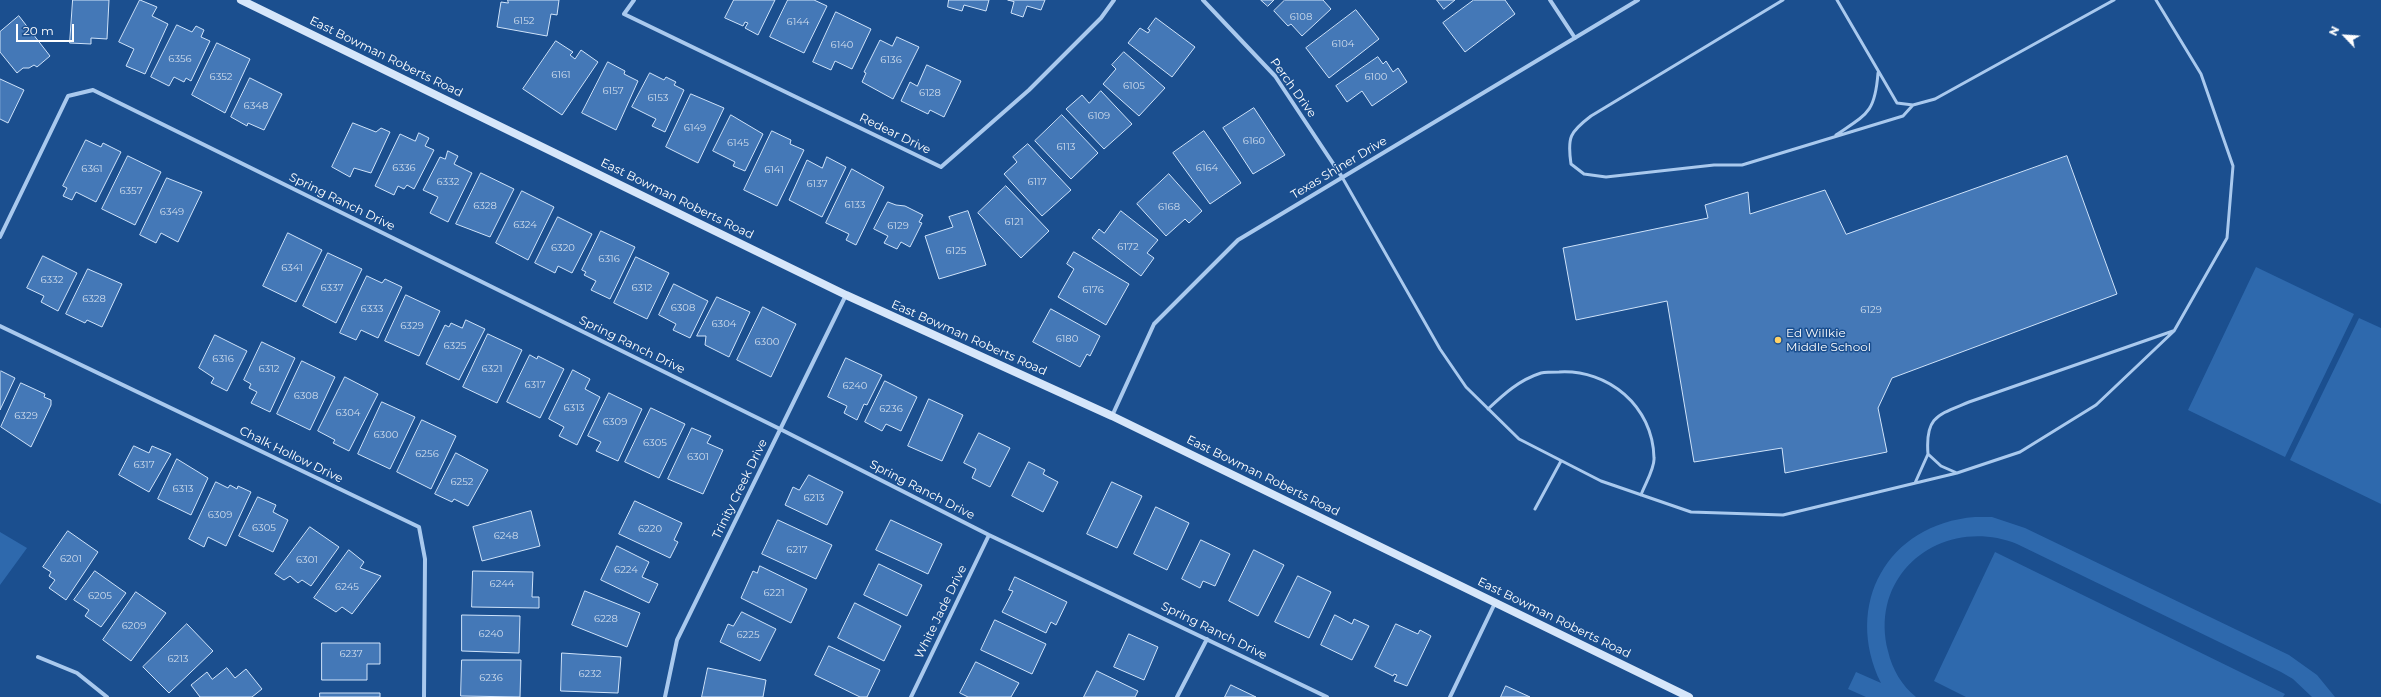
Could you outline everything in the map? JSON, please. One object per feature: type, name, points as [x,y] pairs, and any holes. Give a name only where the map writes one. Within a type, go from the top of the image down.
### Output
[{"type":"street","name":"East Bowman Roberts Road","points":[[241,0],[846,295],[1112,416],[1689,697]]},
{"type":"street","name":"Redear Drive","points":[[634,0],[624,14],[941,167],[1029,90],[1101,18],[1114,0]]},
{"type":"street","name":"Perch Drive","points":[[1203,0],[1275,76],[1342,177]]},
{"type":"street","points":[[1550,0],[1575,38]]},
{"type":"street","name":"Texas Shiner Drive","points":[[1112,416],[1154,324],[1238,240],[1638,0]]},
{"type":"street","name":"Spring Ranch Drive","points":[[0,237],[68,96],[93,90],[780,429],[989,535],[1327,697]]},
{"type":"street","name":"Trinity Creek Drive","points":[[665,697],[677,640],[846,295]]},
{"type":"street","name":"Chalk Hollow Drive","points":[[0,326],[419,527],[425,559],[424,697]]},
{"type":"street","name":"White Jade Drive","points":[[912,697],[989,535]]},
{"type":"street","points":[[1450,697],[1495,602]]},
{"type":"street","points":[[1177,697],[1207,639]]},
{"type":"street","points":[[38,657],[77,673],[107,697]]},
{"type":"lane","points":[[1783,0],[1591,116],[1576,128],[1568,144],[1571,164],[1584,174],[1606,177],[1714,165],[1742,165],[1903,116],[1913,105]]},
{"type":"lane","points":[[1837,0],[1878,73],[1897,103],[1913,105],[1935,99],[2114,0]]},
{"type":"lane","points":[[1342,177],[1440,349],[1466,387],[1520,439],[1601,481],[1691,512],[1783,515],[1957,473],[2020,452],[2096,405],[2174,331],[2227,238],[2233,166],[2202,74],[2156,0]]},
{"type":"lane","points":[[1833,137],[1867,114],[1874,104],[1878,73]]},
{"type":"lane","points":[[1916,483],[1928,454],[1926,433],[1936,416],[1969,402],[2174,331]]},
{"type":"lane","points":[[1488,409],[1510,389],[1542,373],[1575,371],[1609,382],[1624,393],[1638,408],[1649,431],[1654,459],[1641,495]]},
{"type":"lane","points":[[1928,454],[1941,466],[1957,473]]},
{"type":"lane","points":[[1535,509],[1561,461]]},
{"type":"shaded area","points":[[2256,267],[2354,314],[2285,457],[2188,410]]},
{"type":"shaded area","points":[[2359,318],[2381,328],[2381,504],[2290,460]]},
{"type":"shaded area","points":[[1975,517],[1992,517],[2025,528],[2289,655],[2317,675],[2335,697],[2312,697],[2293,679],[2281,672],[2017,544],[1990,537],[1963,537],[1939,544],[1918,557],[1901,575],[1889,597],[1885,623],[1888,651],[1898,677],[1906,688],[1916,697],[1866,697],[1848,689],[1856,672],[1881,683],[1871,654],[1867,625],[1871,598],[1881,573],[1897,552],[1918,535],[1944,523]]},
{"type":"shaded area","points":[[0,532],[27,548],[0,585]]},
{"type":"shaded area","points":[[1995,552],[2285,694],[2283,697],[1966,697],[1934,681]]},
{"type":"building","points":[[73,0],[109,0],[107,39],[91,38],[91,44],[70,43]]},
{"type":"building","points":[[140,0],[157,7],[152,16],[168,24],[145,74],[126,66],[134,49],[119,42]]},
{"type":"building","points":[[508,0],[559,0],[557,15],[551,14],[547,36],[497,27],[501,2],[508,3]]},
{"type":"building","points":[[734,0],[775,0],[758,35],[745,28],[748,23],[745,22],[743,26],[725,18]]},
{"type":"building","points":[[788,0],[814,0],[827,6],[804,53],[770,37]]},
{"type":"building","points":[[949,0],[989,0],[986,11],[964,5],[962,11],[948,7]]},
{"type":"building","points":[[1008,0],[1045,0],[1041,10],[1027,6],[1023,17],[1011,13],[1014,2]]},
{"type":"building","points":[[1261,0],[1274,0],[1268,6]]},
{"type":"building","points":[[1285,0],[1323,0],[1331,9],[1302,36],[1291,24],[1288,26],[1274,11]]},
{"type":"building","points":[[1437,0],[1455,0],[1444,9]]},
{"type":"building","points":[[1474,0],[1505,0],[1515,14],[1465,52],[1443,23]]},
{"type":"building","points":[[1356,10],[1379,39],[1329,78],[1306,48]]},
{"type":"building","points":[[836,12],[871,29],[852,69],[835,61],[831,70],[813,62]]},
{"type":"building","points":[[19,16],[50,56],[37,67],[34,65],[29,68],[23,68],[17,73],[0,52],[0,32]]},
{"type":"building","points":[[1156,18],[1195,47],[1172,77],[1128,43],[1140,28],[1148,33],[1150,30],[1148,29]]},
{"type":"building","points":[[177,25],[192,32],[196,26],[204,30],[201,37],[210,41],[191,81],[186,78],[184,82],[174,77],[169,86],[151,77]]},
{"type":"building","points":[[897,37],[919,47],[893,99],[862,82],[866,73],[864,72],[880,40],[892,46]]},
{"type":"building","points":[[556,41],[573,52],[570,55],[575,59],[581,50],[598,62],[562,115],[523,89]]},
{"type":"building","points":[[217,43],[250,59],[225,113],[192,95]]},
{"type":"building","points":[[1124,52],[1165,88],[1139,116],[1103,84],[1116,69],[1112,65]]},
{"type":"building","points":[[1378,57],[1383,64],[1386,61],[1393,72],[1398,68],[1407,82],[1372,106],[1362,91],[1347,102],[1336,86]]},
{"type":"building","points":[[608,62],[625,71],[624,74],[638,81],[616,130],[582,113]]},
{"type":"building","points":[[927,65],[961,81],[944,117],[930,110],[928,114],[901,101],[910,82],[917,86]]},
{"type":"building","points":[[650,73],[664,80],[666,77],[676,82],[674,85],[684,90],[665,132],[652,126],[656,119],[632,107]]},
{"type":"building","points":[[250,78],[282,94],[264,130],[248,123],[247,126],[231,117]]},
{"type":"building","points":[[0,79],[24,90],[8,123],[0,119]]},
{"type":"building","points":[[1101,91],[1132,124],[1104,149],[1066,109],[1082,95],[1089,103]]},
{"type":"building","points":[[691,94],[724,108],[698,163],[666,147]]},
{"type":"building","points":[[1254,108],[1285,155],[1253,174],[1223,128]]},
{"type":"building","points":[[731,115],[763,134],[745,171],[733,166],[735,162],[713,151]]},
{"type":"building","points":[[1062,115],[1098,153],[1071,179],[1035,141]]},
{"type":"building","points":[[353,123],[376,132],[381,128],[390,132],[371,173],[354,168],[350,177],[332,167]]},
{"type":"building","points":[[772,131],[791,140],[790,144],[804,150],[777,206],[744,190]]},
{"type":"building","points":[[1204,131],[1241,183],[1210,204],[1173,153]]},
{"type":"building","points":[[419,133],[429,138],[425,146],[434,150],[414,189],[407,185],[404,189],[398,186],[394,195],[375,186],[400,134],[415,141]]},
{"type":"building","points":[[86,140],[101,147],[103,143],[121,152],[96,202],[76,192],[72,200],[63,196],[67,188],[63,186]]},
{"type":"building","points":[[1028,144],[1071,190],[1042,216],[1004,174],[1017,162],[1013,157]]},
{"type":"building","points":[[448,151],[458,156],[454,164],[472,173],[448,222],[430,213],[438,197],[423,190],[440,157],[445,159]]},
{"type":"building","points":[[128,156],[161,172],[135,225],[102,209]]},
{"type":"building","points":[[2067,156],[2117,294],[1892,378],[1878,408],[1887,452],[1785,473],[1782,448],[1694,462],[1667,301],[1576,320],[1563,248],[1708,218],[1705,205],[1748,192],[1750,214],[1825,190],[1846,234]]},
{"type":"building","points":[[827,157],[846,167],[822,217],[789,200],[807,160],[822,168]]},
{"type":"building","points":[[852,169],[884,187],[856,245],[846,240],[849,234],[826,223]]},
{"type":"building","points":[[481,173],[514,189],[490,237],[456,224]]},
{"type":"building","points":[[1169,174],[1202,211],[1189,223],[1185,219],[1166,236],[1137,204]]},
{"type":"building","points":[[167,178],[202,192],[178,242],[161,233],[156,243],[140,235]]},
{"type":"building","points":[[1006,186],[1049,231],[1021,258],[978,213]]},
{"type":"building","points":[[522,191],[554,207],[528,260],[496,243]]},
{"type":"building","points":[[888,202],[905,206],[923,215],[919,222],[922,223],[910,247],[901,242],[897,249],[884,243],[888,236],[874,229]]},
{"type":"building","points":[[968,211],[986,265],[939,279],[925,236],[953,227],[949,217]]},
{"type":"building","points":[[1121,211],[1158,240],[1147,253],[1154,258],[1141,276],[1092,238],[1099,229],[1104,233]]},
{"type":"building","points":[[558,217],[592,234],[572,273],[558,266],[555,273],[535,263]]},
{"type":"building","points":[[601,231],[635,247],[610,299],[591,290],[596,281],[584,275],[586,272],[582,270]]},
{"type":"building","points":[[288,233],[322,250],[296,302],[263,286]]},
{"type":"building","points":[[1074,252],[1129,284],[1106,325],[1058,297],[1074,269],[1067,264]]},
{"type":"building","points":[[328,253],[362,269],[336,323],[303,306]]},
{"type":"building","points":[[43,256],[77,273],[58,311],[41,302],[44,296],[27,288]]},
{"type":"building","points":[[636,257],[669,273],[647,319],[614,303]]},
{"type":"building","points":[[88,269],[122,284],[102,327],[87,320],[85,323],[66,314]]},
{"type":"building","points":[[367,276],[382,283],[385,279],[402,287],[378,338],[361,330],[356,340],[340,333]]},
{"type":"building","points":[[674,284],[708,301],[690,338],[673,330],[676,324],[659,315]]},
{"type":"building","points":[[406,295],[440,311],[419,356],[385,341]]},
{"type":"building","points":[[717,297],[750,312],[729,357],[705,345],[706,336],[697,336]]},
{"type":"building","points":[[763,307],[796,324],[771,377],[737,360]]},
{"type":"building","points":[[1051,309],[1100,336],[1090,356],[1087,354],[1080,367],[1033,342]]},
{"type":"building","points":[[466,320],[485,329],[459,380],[426,364],[445,325],[449,327],[451,323],[462,328]]},
{"type":"building","points":[[488,334],[522,350],[497,403],[463,387]]},
{"type":"building","points":[[215,335],[247,351],[227,391],[211,383],[214,378],[199,368]]},
{"type":"building","points":[[262,342],[295,358],[270,412],[251,403],[257,392],[249,388],[251,384],[244,380]]},
{"type":"building","points":[[530,355],[537,359],[538,356],[564,369],[540,418],[507,402]]},
{"type":"building","points":[[846,358],[882,375],[867,405],[864,404],[857,420],[844,413],[847,406],[828,397]]},
{"type":"building","points":[[302,361],[335,377],[310,430],[277,414]]},
{"type":"building","points":[[573,370],[590,379],[585,389],[600,397],[577,445],[559,436],[564,427],[549,419]]},
{"type":"building","points":[[1,371],[15,378],[0,410],[0,372]]},
{"type":"building","points":[[345,377],[378,394],[349,451],[333,443],[335,440],[318,431]]},
{"type":"building","points":[[885,381],[917,397],[901,431],[886,424],[882,431],[865,422]]},
{"type":"building","points":[[21,383],[45,394],[44,397],[51,400],[51,405],[31,447],[1,427]]},
{"type":"building","points":[[609,393],[642,409],[618,461],[596,451],[601,442],[588,436]]},
{"type":"building","points":[[929,399],[963,415],[942,461],[908,446]]},
{"type":"building","points":[[382,402],[415,417],[390,469],[358,454]]},
{"type":"building","points":[[651,408],[685,424],[659,478],[625,462]]},
{"type":"building","points":[[422,420],[456,436],[431,489],[397,472]]},
{"type":"building","points":[[692,428],[711,436],[707,443],[723,450],[703,494],[668,479]]},
{"type":"building","points":[[979,433],[1010,448],[990,487],[972,478],[976,469],[964,463]]},
{"type":"building","points":[[134,446],[149,453],[152,446],[171,454],[149,492],[119,475]]},
{"type":"building","points":[[456,453],[488,470],[468,506],[454,499],[452,502],[435,494]]},
{"type":"building","points":[[177,459],[208,478],[191,515],[158,499]]},
{"type":"building","points":[[1029,462],[1045,470],[1043,474],[1058,482],[1043,512],[1012,496]]},
{"type":"building","points":[[809,475],[843,492],[827,525],[785,505],[793,487],[799,490]]},
{"type":"building","points":[[216,482],[228,488],[230,485],[237,489],[238,486],[251,492],[226,546],[208,537],[204,547],[189,539]]},
{"type":"building","points":[[1112,482],[1142,496],[1117,548],[1087,534]]},
{"type":"building","points":[[258,497],[276,505],[273,512],[288,520],[273,552],[239,536]]},
{"type":"building","points":[[635,501],[682,523],[674,540],[678,542],[670,558],[619,534]]},
{"type":"building","points":[[1156,507],[1189,523],[1167,570],[1134,554]]},
{"type":"building","points":[[531,511],[540,546],[482,561],[473,527]]},
{"type":"building","points":[[778,520],[832,545],[816,579],[762,554]]},
{"type":"building","points":[[891,520],[942,544],[928,574],[876,550]]},
{"type":"building","points":[[310,527],[339,547],[311,586],[302,580],[298,583],[290,576],[284,580],[275,574]]},
{"type":"building","points":[[68,531],[98,552],[66,600],[49,588],[55,580],[49,576],[51,572],[43,567]]},
{"type":"building","points":[[1201,540],[1230,554],[1215,586],[1203,581],[1200,588],[1182,579]]},
{"type":"building","points":[[617,546],[649,562],[642,577],[658,584],[649,603],[601,580]]},
{"type":"building","points":[[349,550],[364,562],[360,568],[381,576],[352,614],[342,607],[336,612],[314,598]]},
{"type":"building","points":[[1254,550],[1284,565],[1258,616],[1229,601]]},
{"type":"building","points":[[879,564],[922,585],[907,616],[864,595]]},
{"type":"building","points":[[760,566],[807,589],[791,623],[741,598],[753,571],[757,573]]},
{"type":"building","points":[[95,571],[126,593],[101,627],[85,616],[89,610],[74,600]]},
{"type":"building","points":[[473,571],[533,572],[532,597],[539,597],[539,608],[472,607]]},
{"type":"building","points":[[1298,576],[1331,592],[1309,638],[1275,622]]},
{"type":"building","points":[[1015,577],[1067,602],[1056,625],[1051,622],[1046,633],[1002,612],[1013,591],[1009,590]]},
{"type":"building","points":[[585,591],[640,613],[627,647],[572,625]]},
{"type":"building","points":[[136,592],[166,613],[131,661],[103,640]]},
{"type":"building","points":[[855,603],[901,626],[884,661],[838,638]]},
{"type":"building","points":[[742,612],[776,629],[760,661],[720,642],[728,624],[733,626]]},
{"type":"building","points":[[462,615],[520,616],[519,653],[462,651]]},
{"type":"building","points":[[1335,615],[1352,624],[1354,619],[1369,626],[1352,660],[1321,645]]},
{"type":"building","points":[[995,620],[1046,644],[1032,674],[981,650]]},
{"type":"building","points":[[187,624],[213,651],[169,693],[143,667]]},
{"type":"building","points":[[1396,624],[1418,634],[1420,630],[1431,636],[1407,686],[1394,681],[1397,675],[1394,674],[1393,676],[1375,667]]},
{"type":"building","points":[[1129,634],[1158,647],[1144,680],[1114,667]]},
{"type":"building","points":[[322,643],[380,643],[380,664],[367,664],[367,680],[322,680]]},
{"type":"building","points":[[829,646],[880,670],[867,697],[860,697],[815,675]]},
{"type":"building","points":[[562,653],[621,657],[618,693],[561,691]]},
{"type":"building","points":[[462,660],[521,660],[520,697],[461,696]]},
{"type":"building","points":[[976,662],[1019,683],[1011,697],[968,697],[960,693]]},
{"type":"building","points":[[227,668],[235,678],[246,669],[262,689],[252,697],[200,697],[191,685],[207,672],[212,679]]},
{"type":"building","points":[[708,668],[766,680],[763,697],[702,697]]},
{"type":"building","points":[[1097,671],[1138,691],[1135,697],[1084,697]]},
{"type":"building","points":[[1231,685],[1256,697],[1225,697]]},
{"type":"building","points":[[1506,686],[1530,697],[1501,697]]},
{"type":"building","points":[[320,693],[380,693],[380,697],[320,697]]},
{"type":"place","name":"Ed Willkie Middle School","points":[[1778,340]]}]
